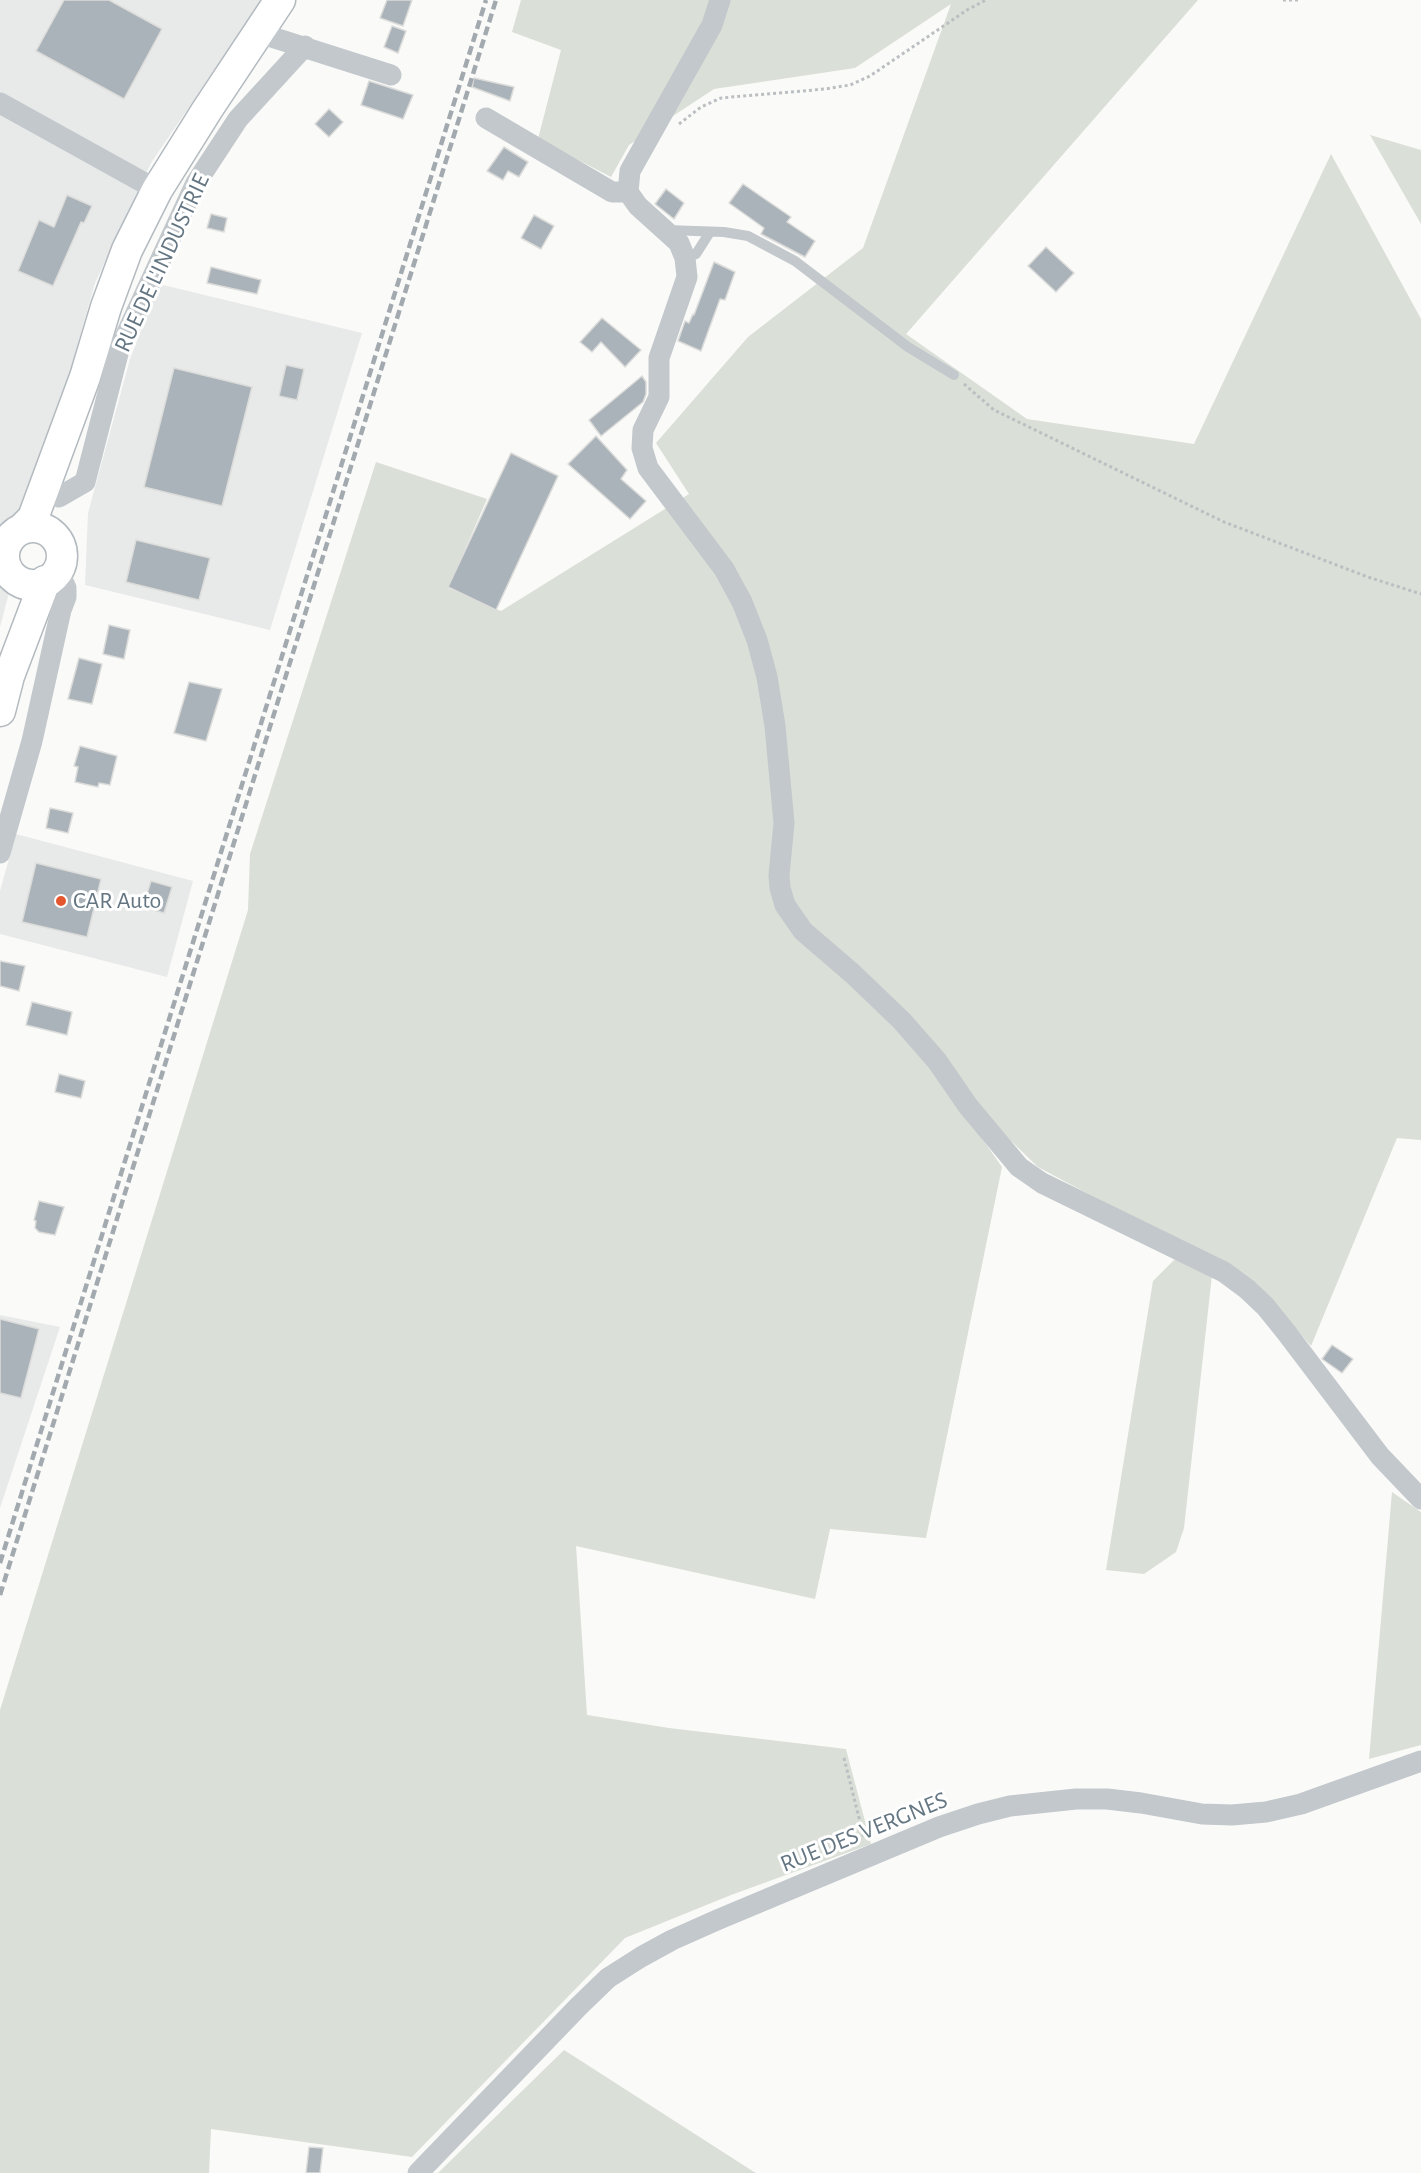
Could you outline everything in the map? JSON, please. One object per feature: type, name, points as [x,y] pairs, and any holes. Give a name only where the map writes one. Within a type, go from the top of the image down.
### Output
[{"type":"main road","name":"RUE DE L'INDUSTRIE","points":[[12,534],[33,518],[85,377],[106,307],[127,250],[157,190],[220,118],[259,33],[280,0]]},
{"type":"main road","name":"RUE DE L'INDUSTRIE","points":[[55,537],[59,497],[85,377]]},
{"type":"main road","points":[[0,711],[9,676],[17,608],[6,569],[4,551],[12,534],[40,528],[55,537],[62,553],[9,676]]},
{"type":"main road","points":[[6,569],[28,584],[51,576]]},
{"type":"street","points":[[720,0],[712,25],[630,171],[628,192],[638,206],[679,243],[685,258],[687,278],[659,358],[659,397],[643,430],[642,448],[648,468],[724,569],[742,602],[757,640],[775,726],[784,823],[779,875],[785,905],[803,931],[853,974],[902,1021],[937,1061],[968,1106],[1019,1167],[1042,1183],[1224,1272],[1247,1289],[1287,1332],[1380,1456],[1421,1499]]},
{"type":"street","points":[[259,33],[391,75]]},
{"type":"street","name":"RUE DE L'INDUSTRIE","points":[[59,497],[85,482],[119,350],[196,183],[220,118],[305,46]]},
{"type":"street","points":[[0,103],[157,190]]},
{"type":"street","points":[[486,118],[612,192],[628,192]]},
{"type":"street","points":[[0,853],[32,741],[61,610],[66,597],[66,588],[51,576]]},
{"type":"street","name":"RUE DES VERGNES","points":[[418,2173],[608,1978],[672,1940],[939,1827],[978,1814],[1041,1801],[1107,1799],[1202,1814],[1232,1815],[1266,1812],[1301,1804],[1421,1761]]},
{"type":"lane","points":[[666,230],[748,236],[795,261],[908,347],[954,375]]},
{"type":"lane","points":[[685,258],[696,254],[710,232]]},
{"type":"path","points":[[649,136],[663,138],[701,107],[721,98],[850,85],[870,76],[967,10],[986,0]]},
{"type":"path","points":[[1283,0],[1301,0]]},
{"type":"path","points":[[954,375],[994,410],[1224,522],[1368,577],[1421,594]]},
{"type":"path","points":[[844,1758],[869,1856]]},
{"type":"shaded area","points":[[0,0],[262,0],[151,163],[95,283],[0,627]]},
{"type":"shaded area","points":[[521,0],[1198,0],[906,334],[1027,419],[1194,444],[1331,154],[1421,319],[1421,1140],[1397,1138],[1311,1346],[1257,1284],[1038,1167],[927,1060],[1002,1167],[926,1538],[830,1529],[815,1599],[576,1546],[587,1715],[669,1728],[846,1749],[871,1844],[731,1895],[625,1938],[412,2157],[211,2129],[209,2173],[0,2173],[0,1710],[248,910],[250,854],[376,462],[487,499],[448,588],[501,611],[689,494],[656,443],[748,337],[863,248],[951,4],[855,68],[714,89],[629,145],[611,177],[538,139],[561,50],[512,32]]},
{"type":"shaded area","points":[[1370,135],[1421,150],[1421,224]]},
{"type":"shaded area","points":[[159,284],[362,333],[270,630],[85,585],[88,513],[130,359]]},
{"type":"shaded area","points":[[16,834],[193,881],[167,977],[0,934],[0,891]]},
{"type":"shaded area","points":[[1175,1259],[1212,1275],[1184,1528],[1176,1552],[1144,1574],[1106,1570],[1153,1281]]},
{"type":"shaded area","points":[[0,1315],[60,1327],[0,1508]]},
{"type":"shaded area","points":[[1392,1492],[1421,1512],[1421,1745],[1369,1759]]},
{"type":"shaded area","points":[[564,2050],[751,2170],[756,2173],[438,2173]]},
{"type":"building","points":[[64,0],[109,0],[162,29],[124,99],[36,51]]},
{"type":"building","points":[[387,0],[412,0],[403,26],[380,18]]},
{"type":"building","points":[[392,26],[406,31],[398,53],[384,47]]},
{"type":"building","points":[[474,78],[514,87],[510,101],[472,87]]},
{"type":"building","points":[[369,81],[413,95],[403,119],[361,105]]},
{"type":"building","points":[[329,109],[343,122],[329,137],[315,124]]},
{"type":"building","points":[[504,147],[528,162],[519,177],[508,171],[503,180],[487,171]]},
{"type":"building","points":[[743,184],[791,217],[787,222],[815,241],[805,257],[761,234],[764,228],[729,203]]},
{"type":"building","points":[[666,189],[684,203],[674,219],[655,204]]},
{"type":"building","points":[[67,195],[92,206],[84,223],[81,222],[53,286],[18,271],[39,220],[54,227]]},
{"type":"building","points":[[211,214],[227,218],[224,232],[207,228]]},
{"type":"building","points":[[534,215],[554,226],[541,249],[521,238]]},
{"type":"building","points":[[1046,247],[1074,273],[1056,292],[1028,266]]},
{"type":"building","points":[[714,262],[735,272],[725,300],[720,299],[701,351],[678,341],[685,321],[689,323],[694,315]]},
{"type":"building","points":[[211,267],[261,280],[257,294],[207,283]]},
{"type":"building","points":[[602,318],[641,350],[625,367],[601,342],[592,352],[580,342]]},
{"type":"building","points":[[286,365],[304,369],[297,400],[279,396]]},
{"type":"building","points":[[174,368],[252,387],[222,506],[144,487]]},
{"type":"building","points":[[642,376],[646,382],[643,402],[601,436],[589,420]]},
{"type":"building","points":[[596,436],[627,470],[621,479],[646,501],[630,519],[568,464]]},
{"type":"building","points":[[511,453],[558,476],[496,610],[448,587]]},
{"type":"building","points":[[136,540],[210,558],[199,600],[126,582]]},
{"type":"building","points":[[109,625],[130,630],[124,659],[103,654]]},
{"type":"building","points":[[79,658],[102,664],[92,704],[68,699]]},
{"type":"building","points":[[189,682],[222,689],[206,741],[174,733]]},
{"type":"building","points":[[80,746],[117,756],[110,785],[99,783],[98,787],[75,782],[78,767],[74,766]]},
{"type":"building","points":[[50,808],[73,813],[68,833],[46,828]]},
{"type":"building","name":"CAR Auto","points":[[36,863],[101,879],[87,937],[22,922]]},
{"type":"building","points":[[151,881],[172,887],[164,913],[143,907]]},
{"type":"building","points":[[0,961],[25,966],[19,991],[0,986]]},
{"type":"building","points":[[32,1002],[72,1012],[67,1035],[26,1025]]},
{"type":"building","points":[[59,1074],[85,1081],[81,1098],[55,1092]]},
{"type":"building","points":[[39,1201],[64,1207],[55,1235],[39,1232],[35,1228],[36,1221],[34,1220]]},
{"type":"building","points":[[0,1319],[39,1329],[21,1398],[0,1393]]},
{"type":"building","points":[[1332,1345],[1353,1359],[1342,1373],[1322,1359]]},
{"type":"building","points":[[309,2147],[323,2148],[320,2173],[306,2173]]},
{"type":"railway","points":[[0,1563],[486,0]]},
{"type":"railway","points":[[0,1595],[496,0]]},
{"type":"place","name":"CAR Auto","points":[[61,901]]}]
